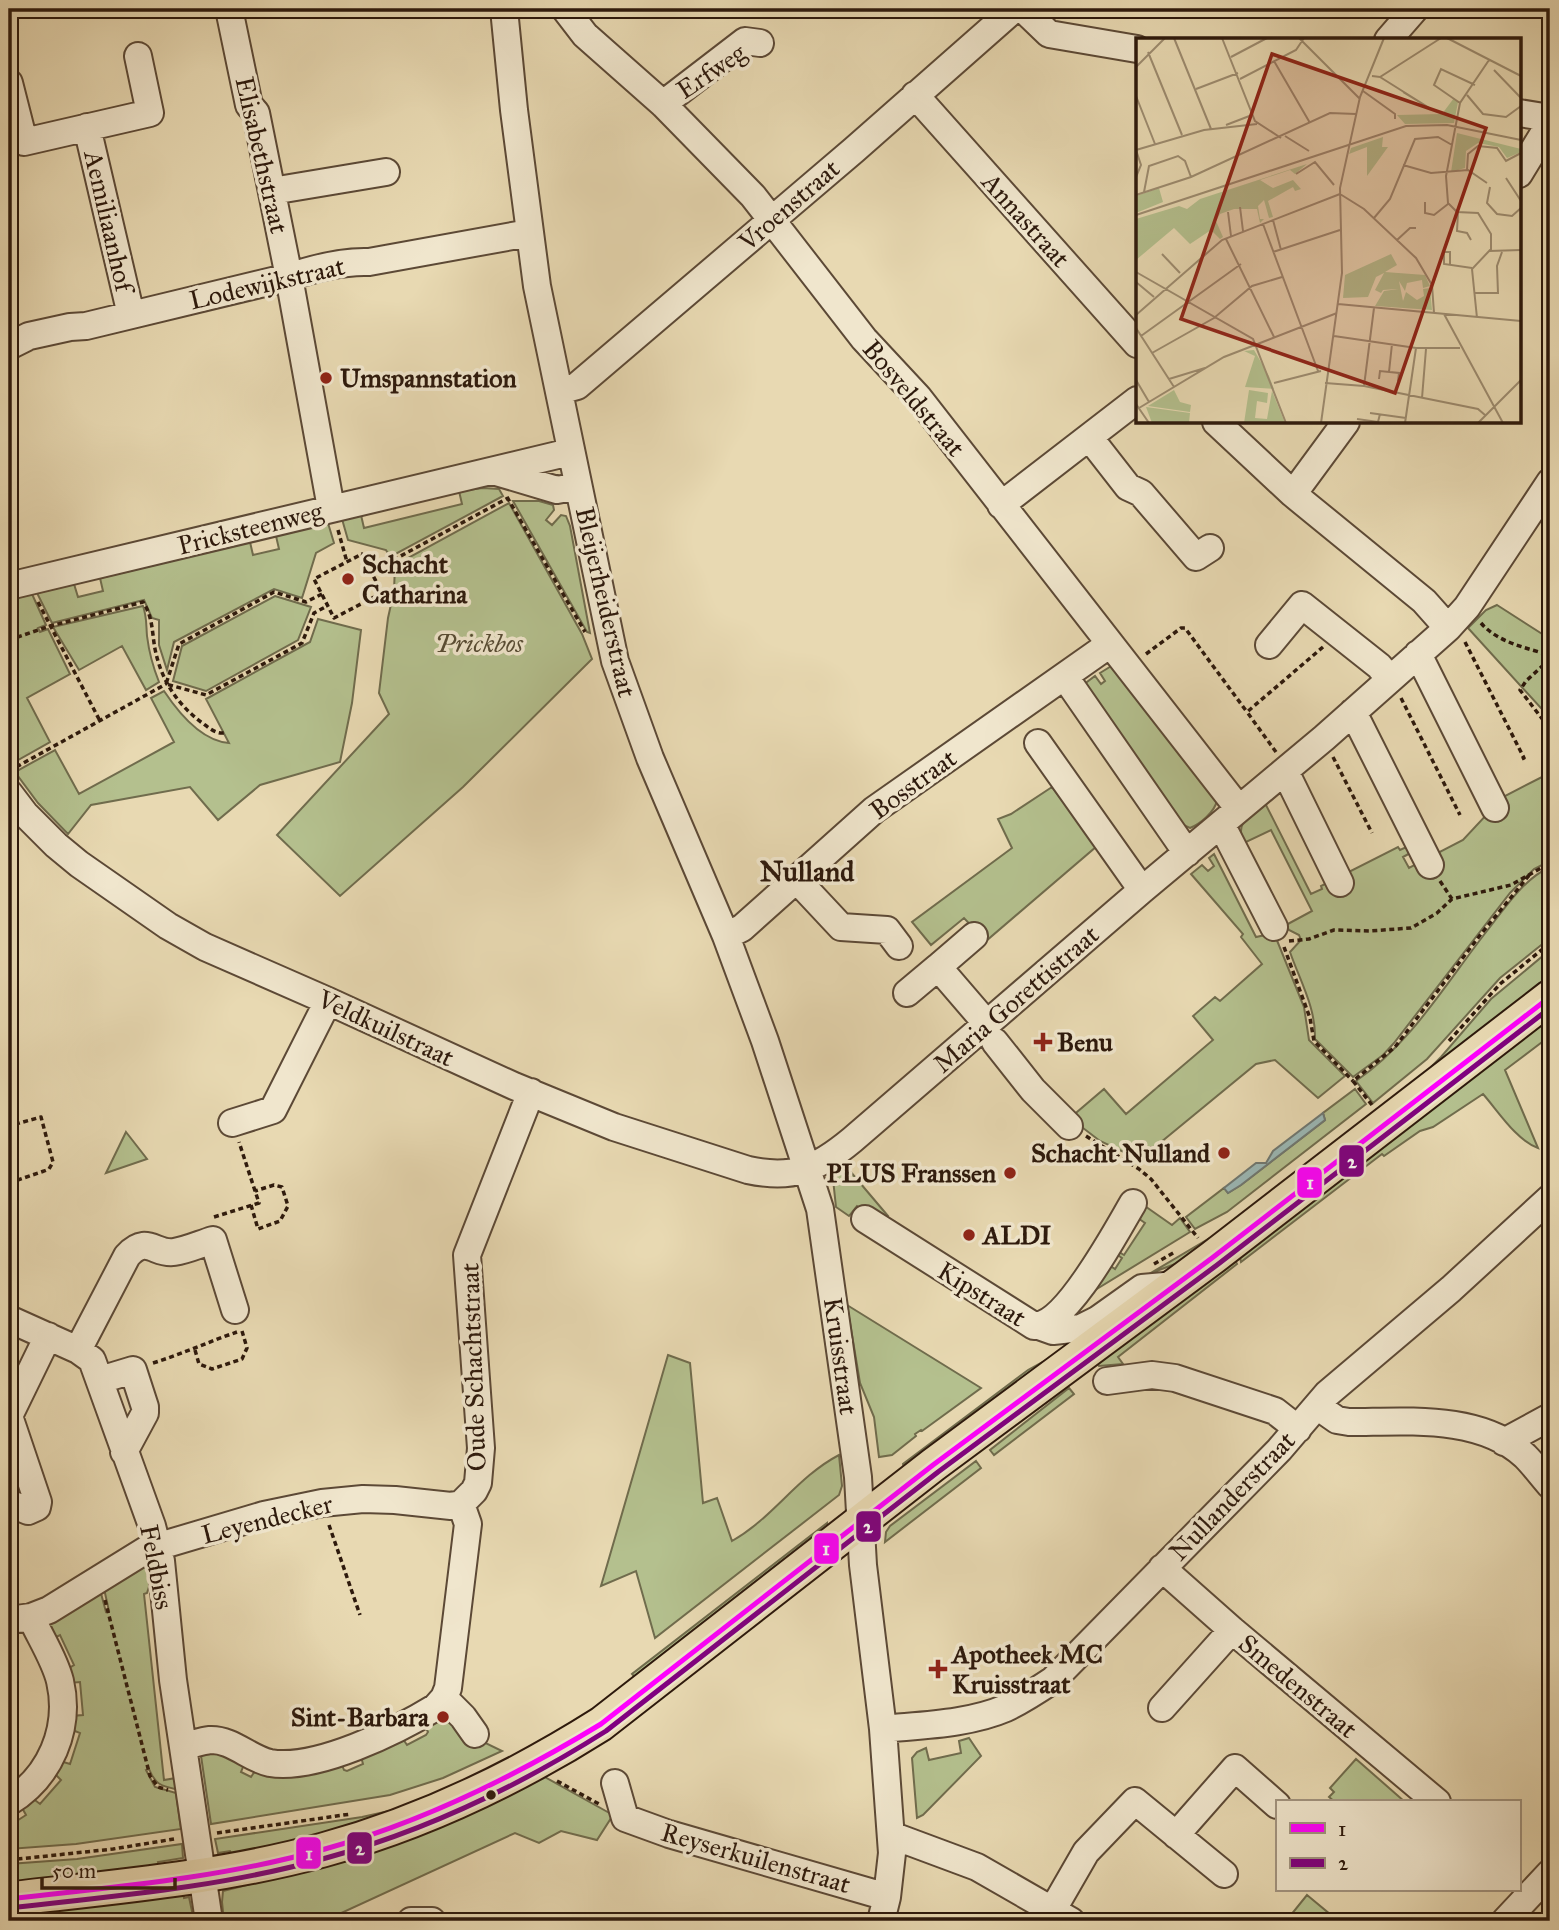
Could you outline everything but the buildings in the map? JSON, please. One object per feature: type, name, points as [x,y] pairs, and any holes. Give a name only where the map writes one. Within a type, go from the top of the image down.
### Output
[{"type":"main road","points":[[9,1899],[202,1874],[276,1861],[369,1836],[427,1816],[532,1766],[601,1724],[830,1548],[860,1521],[1176,1285],[1550,997]]},
{"type":"street","name":"Elisabethstraat","points":[[229,9],[248,105],[256,113],[272,191],[331,508]]},
{"type":"street","name":"Bleijerheiderstraat","points":[[504,9],[529,233],[570,452],[615,661],[630,708],[672,813],[726,936],[765,1041],[807,1169]]},
{"type":"street","name":"Bosveldstraat","points":[[565,9],[585,35],[663,104],[753,196],[864,339],[918,397],[1129,667],[1230,816]]},
{"type":"street","name":"Vroenstraat","points":[[559,391],[577,386],[1014,9]]},
{"type":"street","points":[[1023,9],[1049,34],[1136,50]]},
{"type":"street","points":[[1390,38],[1415,9]]},
{"type":"street","name":"Erfweg","points":[[663,104],[745,41],[760,43]]},
{"type":"street","name":"Aemiliaanhof","points":[[9,83],[24,142],[150,113],[138,56]]},
{"type":"street","name":"Annastraat","points":[[915,96],[1136,343]]},
{"type":"street","points":[[1520,113],[1550,118]]},
{"type":"street","points":[[1520,172],[1550,123]]},
{"type":"street","name":"Aemiliaanhof","points":[[87,127],[131,315]]},
{"type":"street","points":[[272,191],[386,172]]},
{"type":"street","name":"Lodewijkstraat","points":[[9,346],[29,336],[131,315],[310,270],[529,233]]},
{"type":"street","points":[[1001,505],[1136,401]]},
{"type":"street","points":[[1218,424],[1293,494],[1424,601],[1456,619]]},
{"type":"street","points":[[1293,494],[1345,424]]},
{"type":"street","points":[[1089,437],[1128,486],[1141,493],[1196,557],[1210,548]]},
{"type":"street","name":"Pricksteenweg","points":[[20,584],[570,452]]},
{"type":"street","name":"Pricksteenweg","points":[[492,471],[557,490],[578,486]]},
{"type":"street","name":"Maria Gorettistraat","points":[[807,1169],[838,1152],[991,1033],[1142,890],[1324,738],[1456,619],[1550,482]]},
{"type":"street","points":[[1269,645],[1302,605],[1379,666],[1390,678]]},
{"type":"street","name":"Bosstraat","points":[[726,936],[742,928],[874,810],[1111,644]]},
{"type":"street","points":[[1418,654],[1495,808]]},
{"type":"street","points":[[1065,677],[1187,853]]},
{"type":"street","points":[[1353,712],[1430,865]]},
{"type":"street","points":[[1038,743],[1142,890]]},
{"type":"street","points":[[1285,771],[1340,883]]},
{"type":"street","name":"Veldkuilstraat","points":[[9,793],[25,814],[56,845],[168,926],[205,947],[614,1127],[770,1175],[784,1175],[807,1169]]},
{"type":"street","points":[[1230,816],[1278,934]]},
{"type":"street","points":[[797,880],[841,927],[887,930],[899,946]]},
{"type":"street","points":[[907,993],[974,936]]},
{"type":"street","points":[[938,967],[1033,1090],[1069,1126]]},
{"type":"street","points":[[232,1123],[273,1110],[328,1001]]},
{"type":"street","name":"Oude Schachtstraat","points":[[444,1699],[448,1688],[468,1524],[461,1504],[478,1483],[481,1448],[467,1255],[531,1092]]},
{"type":"street","name":"Kruisstraat","points":[[807,1169],[818,1195],[823,1225],[858,1478],[863,1564],[883,1729],[891,1835],[891,1871],[884,1909]]},
{"type":"street","name":"Nullanderstraat","points":[[883,1729],[974,1717],[1004,1709],[1053,1680],[1298,1429],[1339,1382],[1451,1289],[1550,1198]]},
{"type":"street","name":"Kipstraat","points":[[864,1219],[1034,1326],[1039,1326],[1053,1319],[1069,1304],[1133,1203]]},
{"type":"street","points":[[78,1350],[127,1255],[132,1250],[148,1245],[171,1253],[213,1240],[238,1320]]},
{"type":"street","points":[[1039,1326],[1052,1331],[1081,1328],[1143,1288],[1176,1285]]},
{"type":"street","name":"Feldbiss","points":[[9,1319],[78,1350],[92,1360],[152,1526],[163,1575],[173,1680],[209,1921]]},
{"type":"street","points":[[9,1503],[28,1511],[35,1509],[38,1502],[9,1416],[48,1336]]},
{"type":"street","points":[[100,1380],[133,1370],[146,1410],[124,1452]]},
{"type":"street","points":[[1107,1381],[1152,1375],[1175,1378],[1275,1411],[1298,1429]]},
{"type":"street","points":[[1317,1406],[1338,1420],[1349,1422],[1443,1422],[1476,1430],[1525,1455],[1550,1485]]},
{"type":"street","points":[[1504,1442],[1550,1417]]},
{"type":"street","name":"Leyendecker","points":[[20,1619],[49,1610],[146,1550],[264,1515],[322,1503],[363,1499],[451,1506],[461,1504]]},
{"type":"street","name":"Smedenstraat","points":[[1162,1568],[1231,1630],[1435,1800]]},
{"type":"street","points":[[9,1802],[24,1791],[48,1765],[63,1719],[60,1681],[20,1619]]},
{"type":"street","points":[[1162,1708],[1231,1630]]},
{"type":"street","points":[[184,1746],[213,1740],[267,1762],[298,1764],[330,1756],[373,1738],[425,1714],[444,1699],[464,1717],[475,1734]]},
{"type":"street","points":[[1176,1835],[1235,1768],[1276,1804]]},
{"type":"street","name":"Reyserkuilenstraat","points":[[615,1783],[625,1818],[884,1909]]},
{"type":"street","points":[[891,1835],[976,1867],[1061,1916],[1086,1852],[1135,1801],[1224,1874]]},
{"type":"street","points":[[1505,1921],[1534,1880]]},
{"type":"street","points":[[411,1921],[432,1921]]},
{"type":"path","points":[[492,471],[586,634]]},
{"type":"path","points":[[371,572],[508,498]]},
{"type":"path","points":[[331,508],[347,562]]},
{"type":"path","points":[[362,554],[371,572],[382,593],[334,618],[314,579],[362,554]]},
{"type":"path","points":[[20,584],[33,593],[100,720]]},
{"type":"path","points":[[166,684],[178,644],[274,592],[306,602],[322,594]]},
{"type":"path","points":[[9,640],[50,626],[143,602],[152,624],[155,649],[166,684],[194,717],[217,733],[224,733]]},
{"type":"path","points":[[9,771],[166,684],[206,695],[302,643],[314,612],[327,606]]},
{"type":"path","points":[[1456,619],[1550,657],[1525,681],[1520,690],[1550,729]]},
{"type":"path","points":[[1456,619],[1461,634],[1524,758],[1520,760]]},
{"type":"path","points":[[1129,667],[1181,628],[1185,628],[1278,755],[1285,771]]},
{"type":"path","points":[[1247,712],[1338,634]]},
{"type":"path","points":[[1390,678],[1460,815]]},
{"type":"path","points":[[1324,738],[1371,833]]},
{"type":"path","points":[[1304,939],[1334,930],[1370,932],[1411,928],[1437,914],[1452,900],[1511,886],[1550,863]]},
{"type":"path","points":[[1353,1080],[1395,1046],[1531,873]]},
{"type":"path","points":[[1446,889],[1452,900]]},
{"type":"path","points":[[1278,934],[1310,1018],[1314,1041],[1353,1080],[1375,1109]]},
{"type":"path","points":[[1442,1049],[1500,984],[1550,943]]},
{"type":"path","points":[[9,1183],[44,1171],[54,1162],[41,1117],[16,1124]]},
{"type":"path","points":[[213,1240],[206,1220],[259,1203],[232,1123]]},
{"type":"path","points":[[1069,1126],[1139,1168],[1198,1238]]},
{"type":"path","points":[[251,1205],[258,1228],[281,1221],[288,1206],[282,1187],[274,1185],[255,1191]]},
{"type":"path","points":[[133,1370],[195,1350],[238,1320],[247,1348],[242,1359],[212,1369],[199,1364],[195,1350]]},
{"type":"path","points":[[322,1503],[360,1615]]},
{"type":"path","points":[[99,1578],[150,1776],[155,1784],[162,1788],[191,1793]]},
{"type":"path","name":"Reyserkuilenstraat","points":[[532,1766],[625,1818]]},
{"type":"green space","points":[[499,489],[503,496],[390,557],[386,550],[348,540],[342,519],[361,515],[364,528],[462,504],[459,491]]},
{"type":"green space","points":[[513,501],[539,501],[553,505],[554,510],[546,520],[552,525],[561,515],[566,516],[590,633],[587,632]]},
{"type":"green space","name":"Prickbos","points":[[509,503],[582,634],[592,659],[463,787],[340,896],[277,835],[389,714],[379,693],[394,591],[395,565]]},
{"type":"green space","points":[[328,523],[334,543],[316,553],[302,598],[274,589],[174,642],[167,670],[159,645],[159,620],[152,618],[144,600],[52,623],[37,593],[74,584],[78,597],[103,591],[100,578],[250,542],[253,555],[279,549],[276,536]]},
{"type":"green space","points":[[32,594],[46,625],[38,628],[40,632],[48,629],[70,674],[27,698],[50,742],[11,764],[9,600]]},
{"type":"green space","points":[[275,596],[311,607],[298,640],[206,691],[173,681],[182,646]]},
{"type":"green space","points":[[1497,605],[1550,639],[1550,718],[1468,628],[1486,610]]},
{"type":"green space","points":[[143,606],[150,654],[159,682],[146,690],[122,646],[79,670],[53,627]]},
{"type":"green space","points":[[318,619],[361,630],[352,703],[340,762],[260,785],[218,820],[190,787],[91,805],[68,834],[38,803],[15,772],[55,750],[79,794],[174,742],[151,698],[164,691],[176,708],[200,731],[209,737],[229,743],[206,699],[310,642]]},
{"type":"green space","points":[[1113,665],[1217,800],[1210,813],[1190,828],[1179,823],[1083,685],[1095,676],[1101,684],[1105,681],[1100,673]]},
{"type":"green space","points":[[1550,735],[1550,861],[1534,869],[1510,893],[1394,1043],[1383,1055],[1353,1077],[1315,1039],[1310,1005],[1290,952],[1301,940],[1299,935],[1289,930],[1286,925],[1312,911],[1271,830],[1244,843],[1241,836],[1242,825],[1265,803],[1311,894],[1322,889],[1321,886],[1398,847],[1400,850],[1411,845],[1414,851],[1403,857],[1409,868],[1463,840],[1503,797],[1544,776]]},
{"type":"green space","points":[[1052,787],[1097,846],[986,941],[964,918],[931,945],[912,922],[1012,848],[998,819],[1011,814]]},
{"type":"green space","points":[[1214,854],[1256,937],[1274,933],[1304,1007],[1309,1040],[1345,1076],[1318,1098],[1275,1060],[1256,1064],[1155,1147],[1151,1147],[1143,1161],[1100,1141],[1070,1118],[1104,1089],[1126,1114],[1213,1040],[1193,1016],[1215,997],[1220,1001],[1262,964],[1241,937],[1243,934],[1191,874],[1202,865],[1208,871],[1214,866],[1209,858]]},
{"type":"green space","points":[[1550,867],[1550,938],[1500,978],[1427,1059],[1373,1103],[1356,1081],[1376,1066],[1412,1030],[1517,893],[1532,878]]},
{"type":"green space","points":[[1550,950],[1550,982],[1189,1259],[1159,1270],[1106,1309],[1112,1296],[1225,1229],[1419,1079],[1491,999]]},
{"type":"green space","points":[[1550,1013],[1550,1036],[1505,1070],[1538,1148],[1522,1139],[1483,1094],[1433,1127],[1420,1131],[1384,1156],[1382,1154],[1241,1262],[1239,1253]]},
{"type":"green space","points":[[1355,1089],[1366,1104],[1227,1212],[1195,1229],[1186,1217],[1224,1188],[1228,1193],[1241,1185],[1325,1120],[1323,1113]]},
{"type":"green space","points":[[126,1132],[147,1159],[106,1173]]},
{"type":"green space","points":[[844,1164],[888,1216],[881,1222],[857,1206],[849,1216],[836,1207],[833,1179]]},
{"type":"green space","points":[[1142,1204],[1172,1225],[1180,1218],[1190,1232],[1087,1295],[1106,1263],[1115,1269],[1122,1258],[1112,1251],[1114,1249],[1124,1255],[1145,1223],[1135,1216]]},
{"type":"green space","points":[[1235,1260],[1237,1264],[1118,1357],[1123,1364],[1099,1366],[1097,1363]]},
{"type":"green space","points":[[847,1305],[981,1388],[915,1434],[916,1436],[892,1455],[879,1457],[874,1417],[860,1383]]},
{"type":"green space","points":[[668,1355],[690,1363],[703,1503],[717,1498],[732,1541],[760,1521],[810,1474],[839,1455],[842,1486],[839,1495],[655,1638],[636,1571],[601,1586]]},
{"type":"green space","points":[[1055,1355],[905,1473],[903,1464],[1028,1370]]},
{"type":"green space","points":[[1069,1388],[1074,1394],[994,1455],[990,1450]]},
{"type":"green space","points":[[976,1461],[981,1468],[885,1542],[890,1526]]},
{"type":"green space","points":[[827,1523],[827,1533],[638,1681],[632,1674]]},
{"type":"green space","points":[[142,1563],[147,1565],[150,1577],[147,1593],[144,1594],[164,1780],[176,1778],[177,1786],[175,1789],[162,1785],[156,1781],[149,1769],[146,1770],[155,1787],[176,1793],[181,1829],[76,1844],[9,1849],[9,1826],[26,1815],[21,1806],[31,1797],[40,1804],[61,1780],[53,1772],[60,1761],[70,1764],[80,1733],[70,1729],[71,1716],[83,1715],[80,1682],[69,1683],[64,1671],[74,1665],[60,1635],[50,1640],[46,1625],[99,1586],[106,1612],[109,1611],[103,1584]]},
{"type":"green space","points":[[443,1708],[473,1737],[502,1751],[443,1778],[390,1795],[211,1824],[200,1749],[245,1762],[241,1772],[251,1777],[257,1768],[340,1760],[347,1771],[363,1764],[360,1753],[401,1736],[407,1745],[426,1735],[428,1732],[424,1724]]},
{"type":"green space","points":[[969,1738],[981,1756],[917,1818],[912,1758],[926,1748],[929,1760],[961,1753],[959,1741]]},
{"type":"green space","points":[[1356,1759],[1403,1800],[1333,1800],[1329,1797],[1334,1792],[1330,1788]]},
{"type":"green space","points":[[543,1776],[613,1815],[597,1840],[561,1831],[539,1843],[515,1833],[324,1921],[224,1921],[223,1891],[345,1860]]},
{"type":"green space","points":[[398,1809],[372,1822],[232,1855],[230,1851],[218,1853],[215,1839],[362,1817]]},
{"type":"green space","points":[[182,1844],[183,1858],[158,1862],[159,1867],[9,1887],[9,1864],[77,1859]]},
{"type":"green space","points":[[183,1892],[184,1898],[189,1897],[194,1921],[9,1921],[9,1912]]},
{"type":"green space","points":[[1307,1895],[1331,1915],[1326,1921],[1286,1921]]},
{"type":"water","points":[[1323,1113],[1325,1120],[1241,1185],[1228,1193],[1224,1188],[1256,1163],[1266,1163],[1273,1151]]},
{"type":"transit line","name":"1","points":[[9,1899],[208,1874],[325,1849],[432,1812],[501,1780],[601,1724],[933,1465],[1212,1258],[1550,997]]},
{"type":"transit line","name":"2","points":[[10,1908],[209,1883],[326,1858],[400,1834],[471,1805],[573,1751],[606,1731],[938,1472],[1217,1265],[1550,1008]]},
{"type":"place","name":"Umspannstation","points":[[326,378]]},
{"type":"place","name":"Schacht Catharina","points":[[348,579]]},
{"type":"place","name":"Benu","points":[[1043,1042]]},
{"type":"place","name":"Schacht Nulland","points":[[1224,1153]]},
{"type":"place","name":"PLUS Franssen","points":[[1010,1173]]},
{"type":"place","name":"ALDI","points":[[969,1235]]},
{"type":"place","name":"Apotheek MC Kruisstraat","points":[[938,1669]]},
{"type":"place","name":"Sint-Barbara","points":[[443,1717]]},
{"type":"district","name":"Nulland","points":[[807,871]]}]
